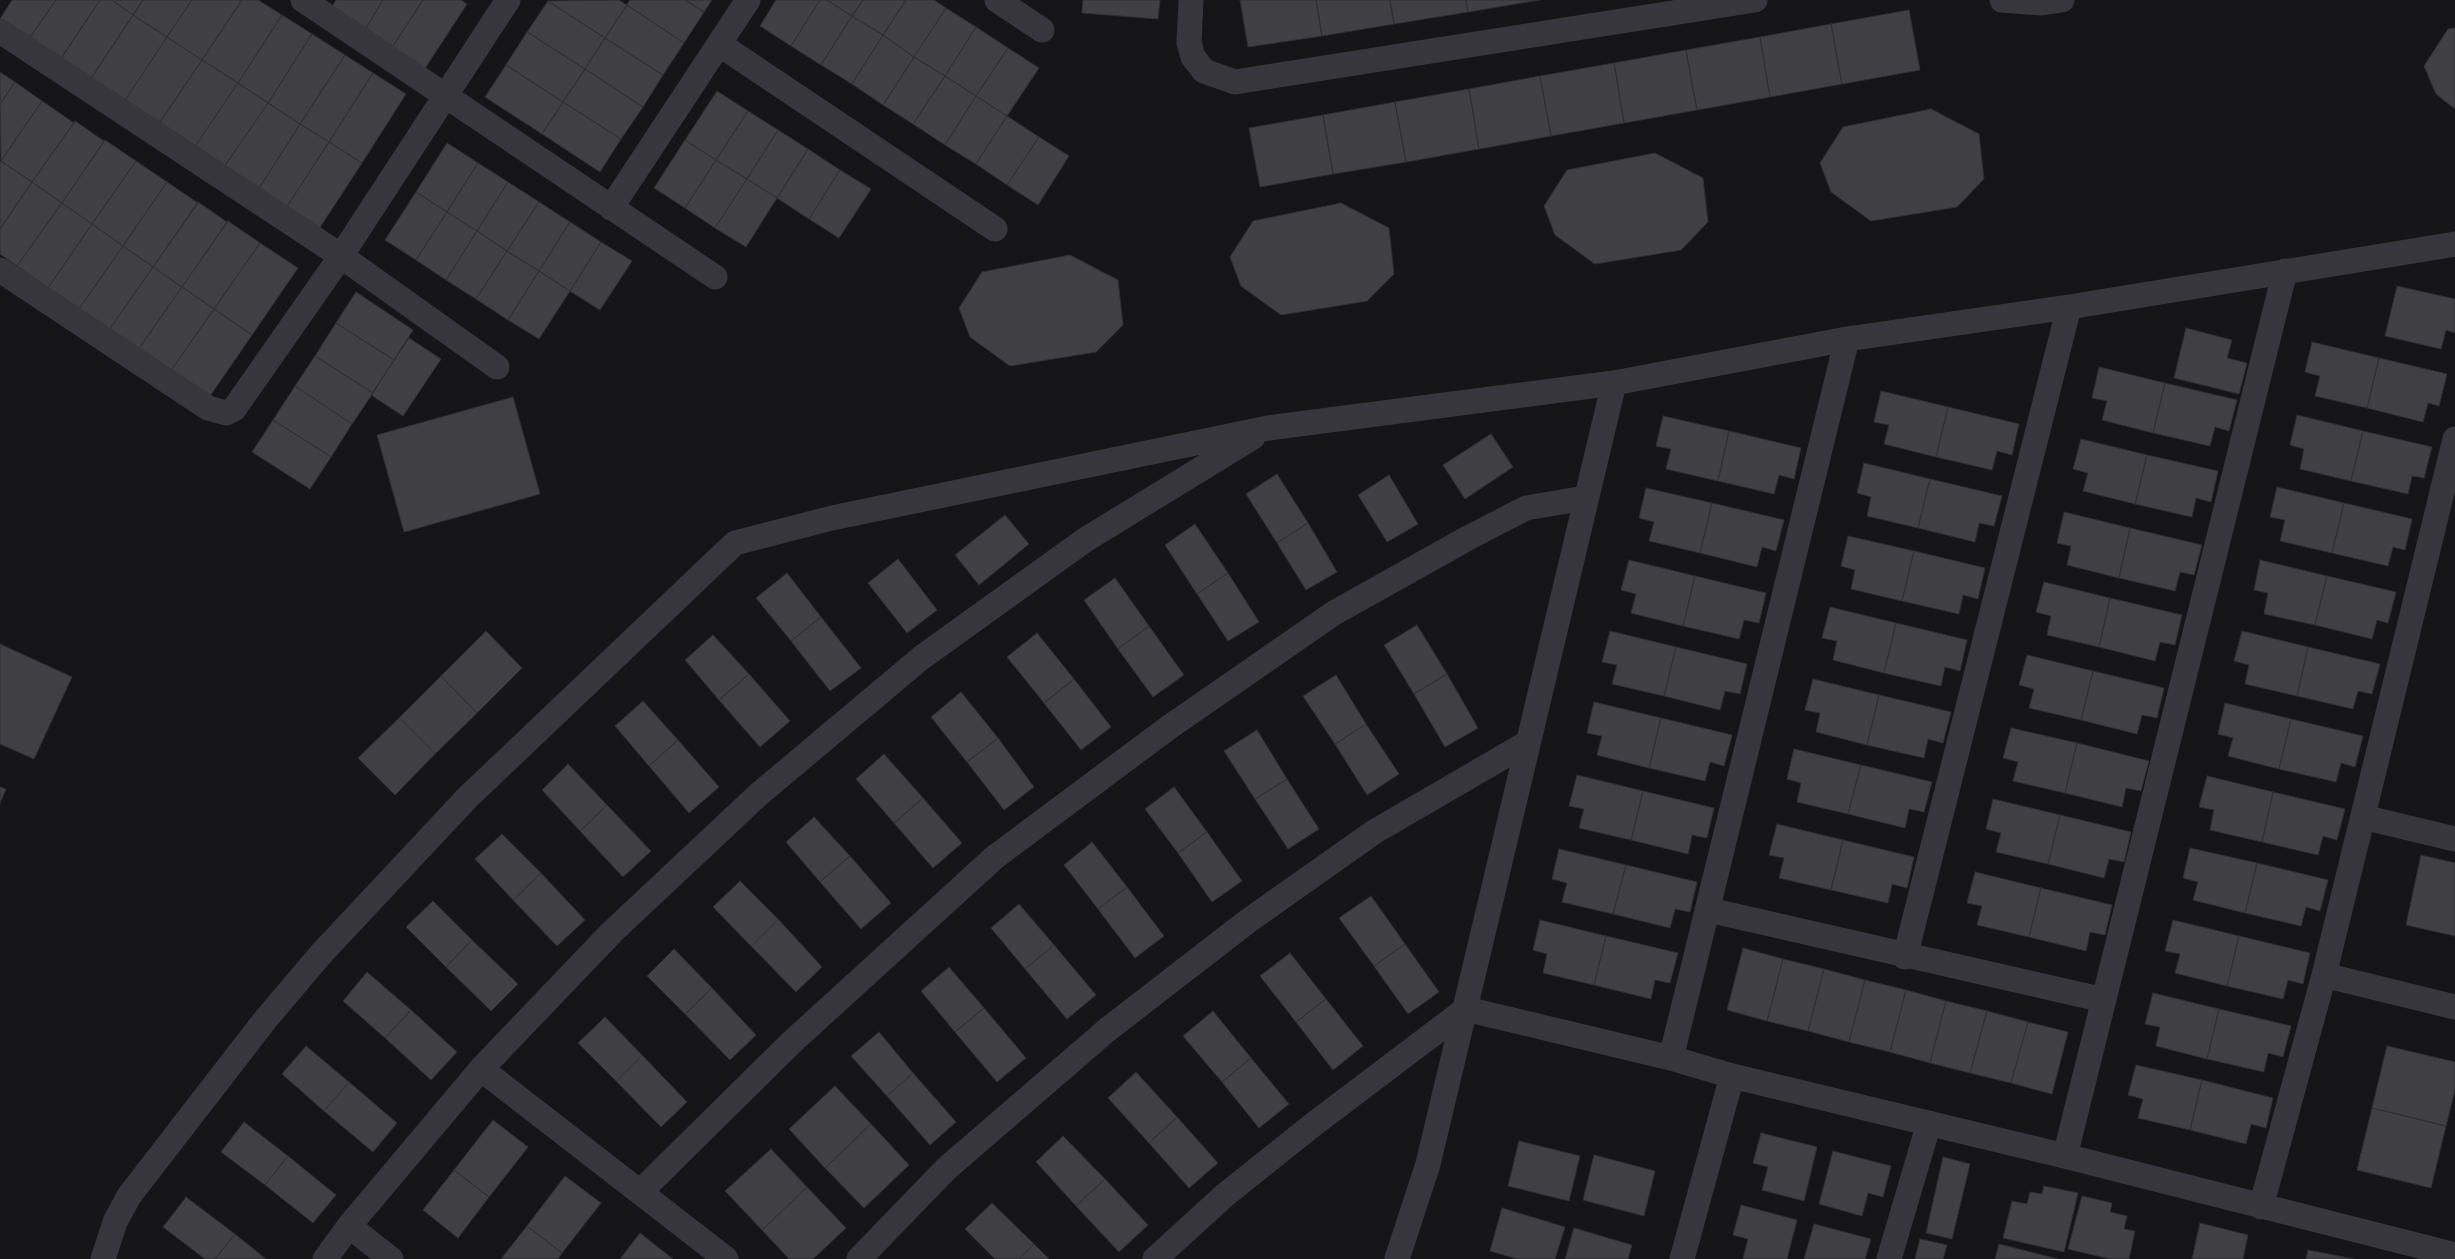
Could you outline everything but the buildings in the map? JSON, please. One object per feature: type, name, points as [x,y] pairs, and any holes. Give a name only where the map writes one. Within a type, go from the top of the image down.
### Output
[{"type":"street","points":[[303,0],[715,277]]},
{"type":"street","points":[[0,270],[208,408],[226,413],[234,409],[341,256],[508,0]]},
{"type":"street","points":[[611,208],[748,0]]},
{"type":"street","points":[[997,0],[1042,30]]},
{"type":"street","points":[[1191,0],[1189,43],[1194,57],[1204,71],[1235,82],[1755,0]]},
{"type":"street","points":[[2002,0],[2041,3],[2062,0]]},
{"type":"street","points":[[0,31],[341,256],[497,368]]},
{"type":"street","points":[[719,44],[995,229]]},
{"type":"street","points":[[103,1259],[115,1222],[129,1196],[265,1020],[321,954],[467,798],[735,543],[832,518],[1268,428],[1614,382],[1847,340],[2455,244]]},
{"type":"street","points":[[2065,1156],[2285,271]]},
{"type":"street","points":[[1905,957],[2069,306]]},
{"type":"street","points":[[1671,1058],[1709,910],[1847,340]]},
{"type":"street","points":[[1396,1259],[1428,1164],[1614,382]]},
{"type":"street","points":[[325,1259],[349,1226],[480,1070],[626,918],[758,795],[921,658],[1085,540],[1268,428]]},
{"type":"street","points":[[2261,1207],[2324,975],[2455,439]]},
{"type":"street","points":[[640,1192],[792,1041],[995,857],[1160,734],[1334,613],[1460,543],[1526,508],[1585,498]]},
{"type":"street","points":[[859,1259],[946,1169],[1107,1030],[1248,921],[1374,832],[1527,743]]},
{"type":"street","points":[[2363,817],[2455,839]]},
{"type":"street","points":[[1709,910],[1905,957],[2104,1000]]},
{"type":"street","points":[[2324,975],[2455,1007]]},
{"type":"street","points":[[1466,1009],[1671,1058],[1732,1076],[2065,1156],[2455,1255]]},
{"type":"street","points":[[1158,1258],[1225,1195],[1314,1124],[1466,1009]]},
{"type":"street","points":[[480,1070],[726,1259]]},
{"type":"street","points":[[1682,1259],[1732,1076]]},
{"type":"street","points":[[1889,1259],[1929,1123]]},
{"type":"street","points":[[349,1226],[391,1259]]}]
